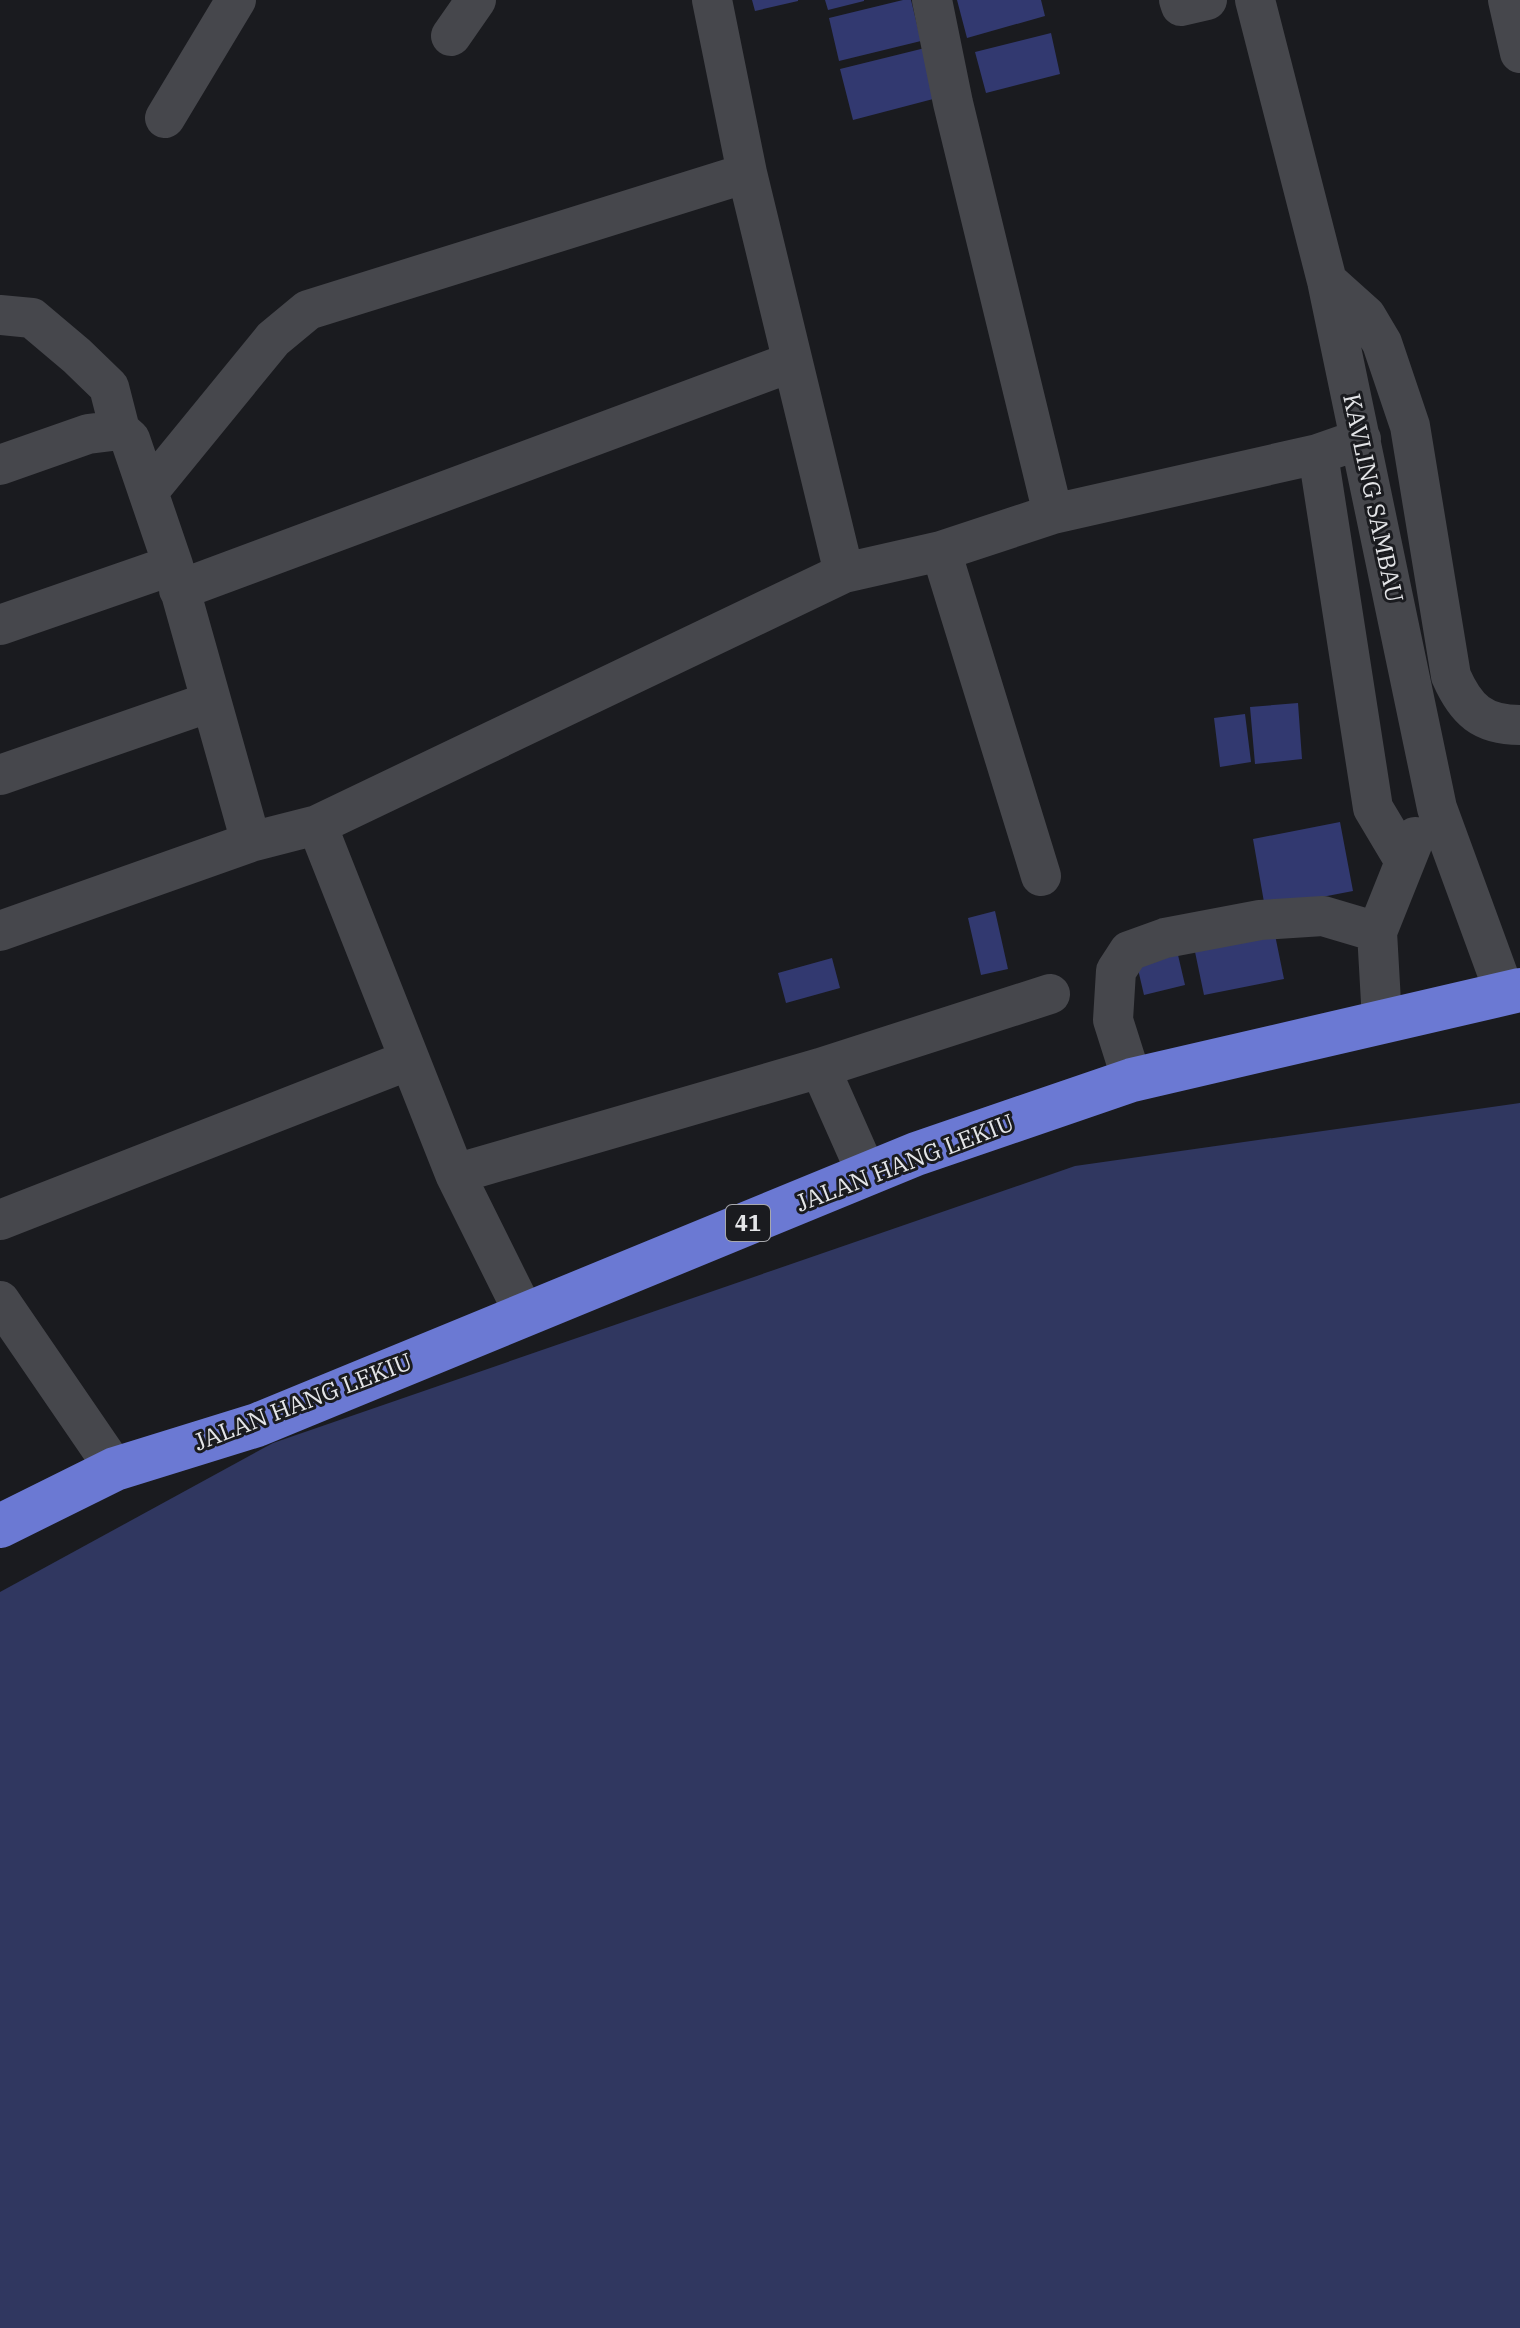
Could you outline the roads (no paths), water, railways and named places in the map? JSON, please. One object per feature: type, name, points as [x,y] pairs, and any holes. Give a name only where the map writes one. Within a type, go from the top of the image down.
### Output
[{"type":"highway","name":"JALAN HANG LEKIU","points":[[0,1526],[115,1469],[257,1425],[867,1174],[1132,1080],[1512,991]]},
{"type":"street","points":[[165,118],[236,0]]},
{"type":"street","points":[[451,36],[476,0]]},
{"type":"street","points":[[712,0],[747,173],[844,573]]},
{"type":"street","points":[[932,0],[953,103],[1053,514]]},
{"type":"street","points":[[1179,0],[1181,6],[1207,0]]},
{"type":"street","name":"KAVLING SAMBAU","points":[[1255,0],[1327,281],[1437,808],[1512,991]]},
{"type":"street","points":[[1508,0],[1520,53]]},
{"type":"street","points":[[148,492],[273,339],[308,310],[747,173]]},
{"type":"street","points":[[1327,281],[1366,316],[1382,343],[1410,426],[1451,676],[1460,696],[1482,720],[1520,725]]},
{"type":"street","points":[[0,315],[32,318],[109,387],[120,430],[130,439],[176,578],[251,842]]},
{"type":"street","points":[[0,625],[176,578],[792,362]]},
{"type":"street","points":[[0,465],[88,434],[120,430]]},
{"type":"street","points":[[0,931],[251,842],[317,825],[844,573],[941,551],[1053,514],[1318,454],[1361,439]]},
{"type":"street","points":[[1318,454],[1373,808],[1404,860]]},
{"type":"street","points":[[941,551],[1041,876]]},
{"type":"street","points":[[0,775],[210,702]]},
{"type":"street","points":[[1382,1020],[1377,932],[1409,845],[1437,808]]},
{"type":"street","points":[[317,825],[455,1174],[525,1315]]},
{"type":"street","points":[[1132,1080],[1113,1020],[1116,971],[1129,951],[1165,938],[1260,920],[1323,916],[1377,932]]},
{"type":"street","points":[[455,1174],[820,1068],[1050,994]]},
{"type":"street","points":[[0,1220],[409,1060]]},
{"type":"street","points":[[820,1068],[867,1174]]},
{"type":"street","points":[[0,1301],[115,1469]]}]
